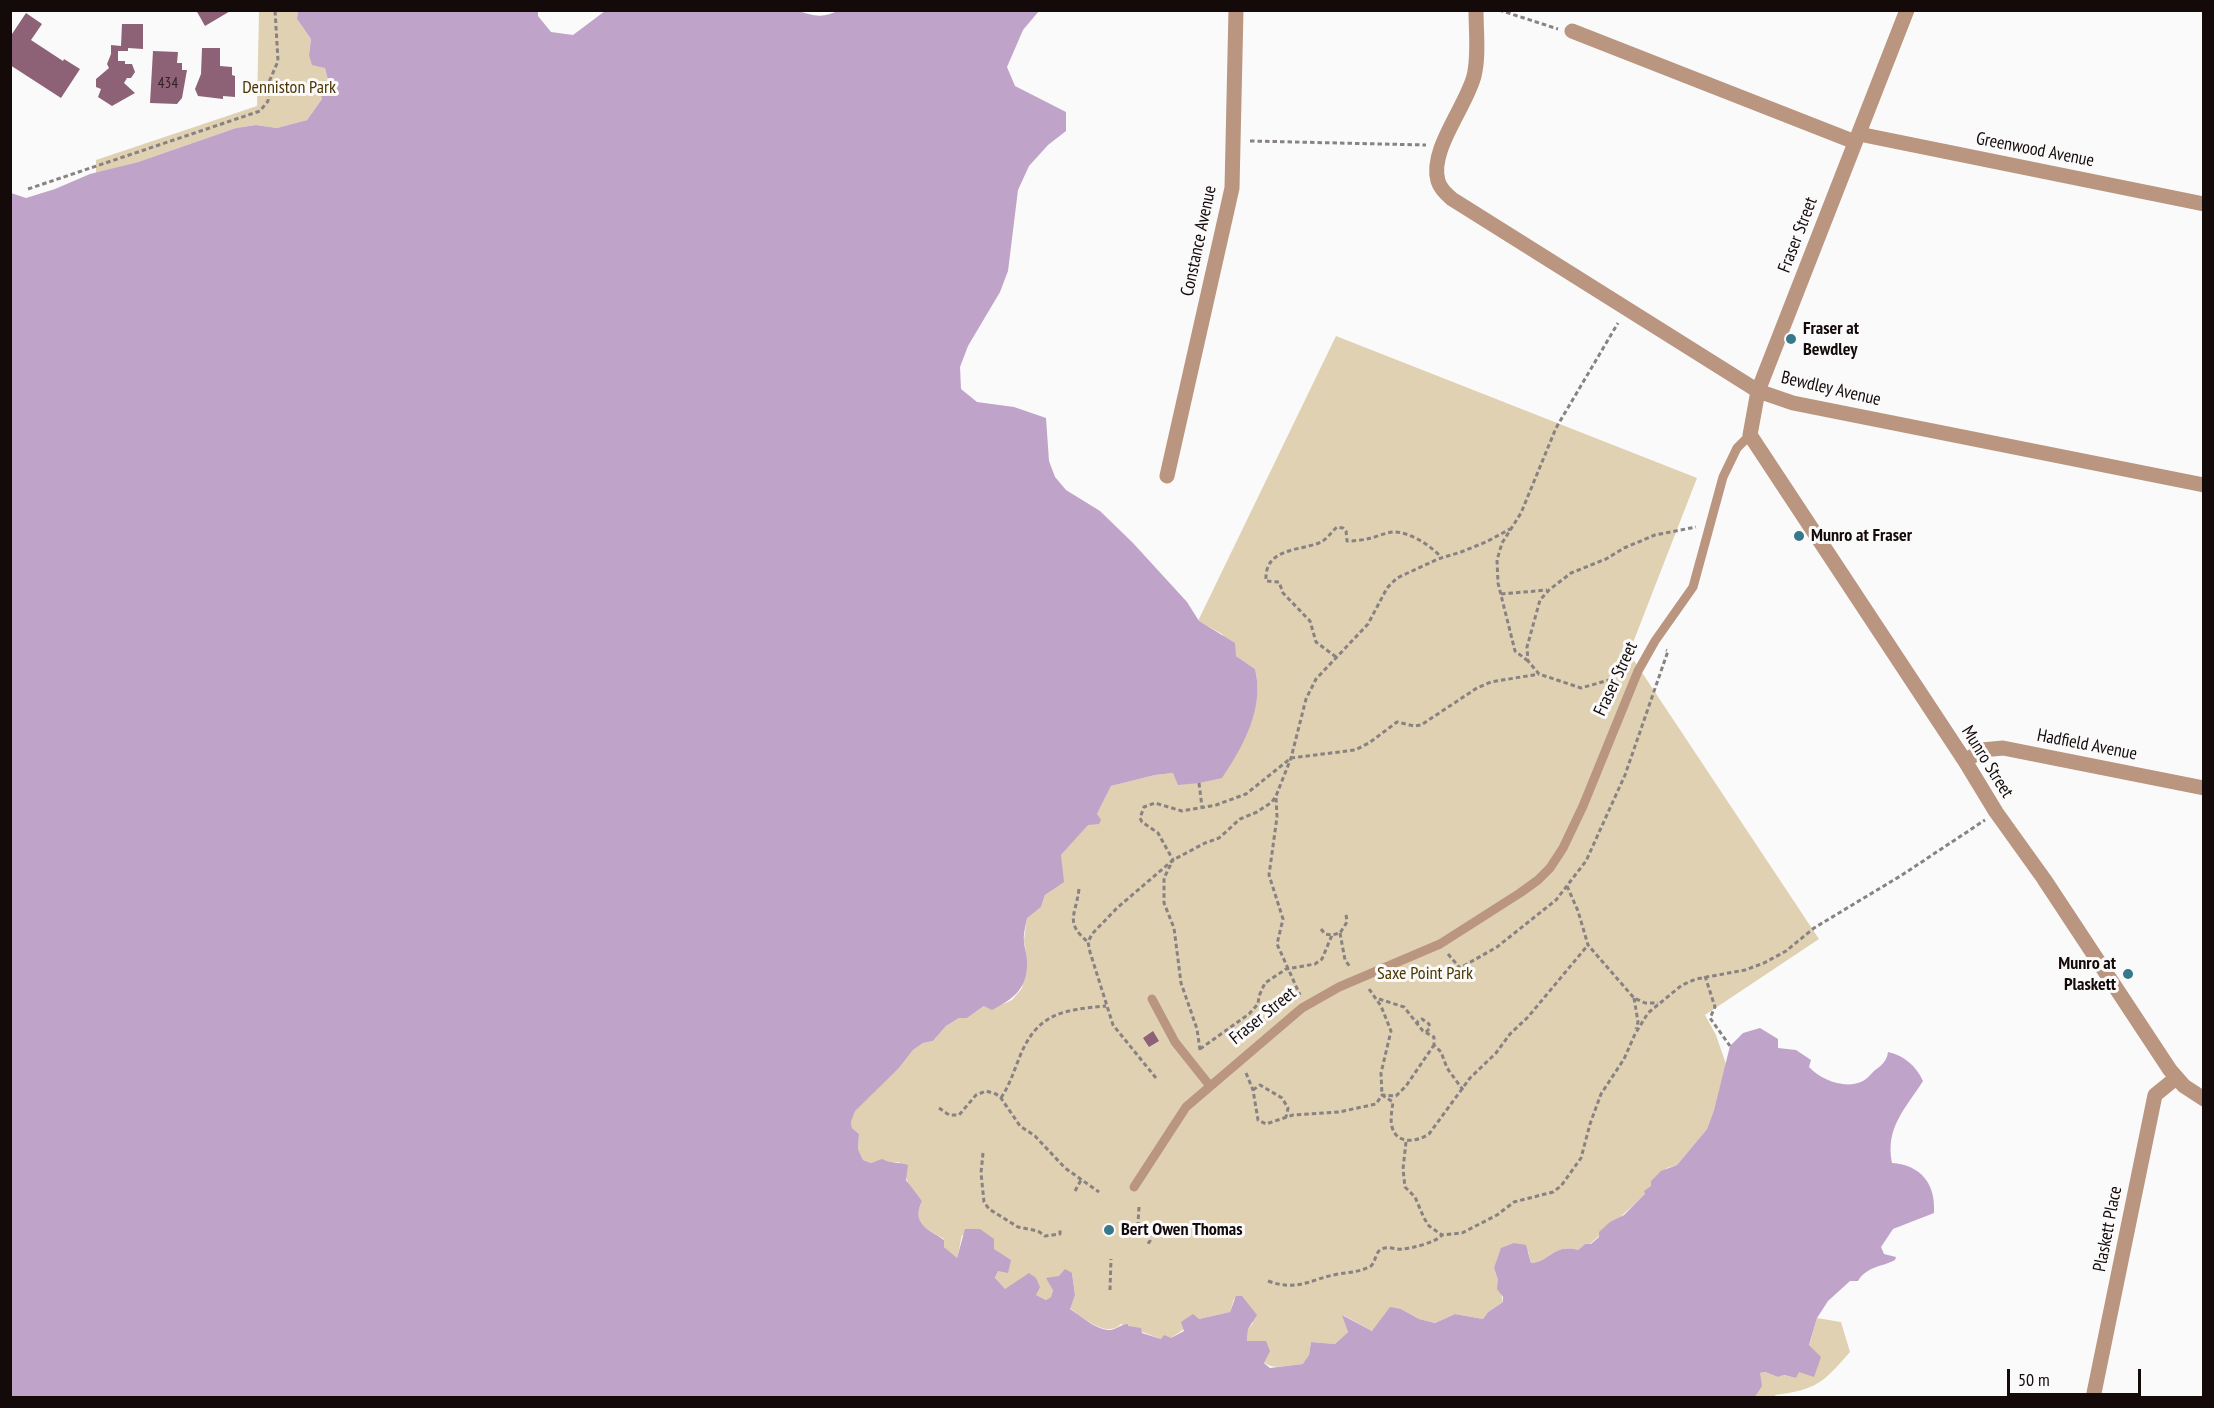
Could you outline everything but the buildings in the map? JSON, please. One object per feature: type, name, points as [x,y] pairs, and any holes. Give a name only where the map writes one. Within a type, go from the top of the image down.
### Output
[{"type":"street","name":"Constance Avenue","points":[[1167,476],[1232,188],[1236,10]]},
{"type":"street","points":[[1443,146],[1470,89],[1474,74],[1476,10]]},
{"type":"street","name":"Fraser Street","points":[[1750,435],[1758,391],[1907,10]]},
{"type":"street","name":"Greenwood Avenue","points":[[1572,31],[1857,138],[2204,204]]},
{"type":"street","name":"Bewdley Avenue","points":[[1443,146],[1436,165],[1437,180],[1440,187],[1452,199],[1758,391],[1793,403],[2204,485]]},
{"type":"street","name":"Munro Street","points":[[1750,435],[1965,760],[1996,812],[2044,879],[2176,1078],[2204,1099]]},
{"type":"street","name":"Hadfield Avenue","points":[[1965,760],[1982,750],[2003,748],[2204,788]]},
{"type":"street","name":"Plaskett Place","points":[[2093,1398],[2155,1095],[2176,1078]]},
{"type":"lane","name":"Fraser Street","points":[[1134,1187],[1186,1107],[1305,1006],[1360,978],[1440,944],[1520,893],[1550,868],[1584,806],[1630,691],[1655,641],[1693,587],[1729,462],[1737,448],[1750,435]]},
{"type":"lane","points":[[1152,999],[1175,1042],[1210,1086]]},
{"type":"path","points":[[28,189],[260,111],[268,101],[268,82],[278,61],[274,10]]},
{"type":"path","points":[[1500,10],[1547,27],[1572,31]]},
{"type":"path","points":[[1233,141],[1443,146]]},
{"type":"path","points":[[1539,675],[1528,661],[1515,651],[1498,583],[1497,560],[1502,543],[1533,489],[1556,428],[1626,308]]},
{"type":"path","points":[[1528,661],[1527,647],[1540,600],[1571,573],[1655,535],[1710,525]]},
{"type":"path","points":[[1336,657],[1316,642],[1310,621],[1283,593],[1279,582],[1266,581],[1268,569],[1273,560],[1289,549],[1322,542],[1337,527],[1346,531],[1347,541],[1370,539],[1395,532],[1421,541],[1442,558]]},
{"type":"path","points":[[1088,942],[1092,934],[1117,908],[1173,860],[1219,838],[1240,819],[1272,802],[1291,758],[1306,699],[1316,679],[1368,624],[1387,588],[1397,578],[1512,528]]},
{"type":"path","points":[[1501,594],[1549,590]]},
{"type":"path","points":[[1173,860],[1158,833],[1142,822],[1140,818],[1144,807],[1155,803],[1182,811],[1215,805],[1246,794],[1291,758],[1355,750],[1369,743],[1397,722],[1414,726],[1421,724],[1484,685],[1539,675],[1581,688],[1609,680],[1630,691]]},
{"type":"path","points":[[1199,783],[1202,807]]},
{"type":"path","points":[[1276,796],[1277,817],[1269,874],[1283,919],[1277,944],[1286,969],[1305,1006]]},
{"type":"path","points":[[1407,1141],[1403,1169],[1405,1187],[1415,1197],[1429,1226],[1442,1235],[1462,1233],[1497,1215],[1514,1202],[1553,1192],[1561,1186],[1581,1158],[1600,1094],[1624,1059],[1635,1034],[1648,1013],[1682,985],[1705,976],[1745,970],[1778,955],[1814,928],[1909,870],[1996,812]]},
{"type":"path","points":[[1173,860],[1164,878],[1164,903],[1173,928],[1181,983],[1197,1029],[1202,1056]]},
{"type":"path","points":[[1568,886],[1588,945],[1634,998],[1645,1003],[1660,1003]]},
{"type":"path","points":[[1079,889],[1077,908],[1072,920],[1074,928],[1088,942],[1113,1025],[1156,1078]]},
{"type":"path","points":[[1241,1058],[1253,1090],[1256,1115],[1261,1123],[1271,1124],[1286,1117],[1339,1112],[1376,1104],[1382,1095],[1381,1073],[1391,1031],[1377,999],[1345,960],[1340,933],[1347,922],[1346,914]]},
{"type":"path","points":[[1321,929],[1325,934],[1340,933]]},
{"type":"path","points":[[1200,1049],[1249,1014],[1258,1004],[1265,983],[1286,969],[1315,964],[1322,959],[1332,935]]},
{"type":"path","points":[[1382,1095],[1393,1102],[1392,1130],[1397,1136],[1407,1141],[1420,1140],[1429,1134],[1470,1078],[1528,1017],[1588,945]]},
{"type":"path","points":[[1705,976],[1715,1007],[1710,1018],[1730,1046]]},
{"type":"path","points":[[1634,998],[1638,1022],[1635,1034]]},
{"type":"path","points":[[1377,999],[1404,1007],[1417,1025],[1425,1033],[1434,1037],[1434,1045],[1406,1086],[1396,1096],[1382,1095]]},
{"type":"path","points":[[1001,1098],[1010,1084],[1021,1053],[1036,1029],[1056,1013],[1106,1006]]},
{"type":"path","points":[[1417,1025],[1422,1019],[1426,1021],[1430,1029],[1425,1033]]},
{"type":"path","points":[[1434,1045],[1441,1052],[1447,1068],[1463,1089]]},
{"type":"path","points":[[1253,1090],[1260,1085],[1282,1098],[1288,1108],[1286,1117]]},
{"type":"path","points":[[939,1108],[949,1114],[958,1115],[976,1095],[981,1092],[992,1092],[1001,1098],[1020,1126],[1035,1136],[1065,1168],[1099,1192]]},
{"type":"path","points":[[983,1153],[981,1173],[984,1202],[989,1209],[1018,1227],[1038,1231],[1045,1236],[1060,1234],[1060,1228]]},
{"type":"path","points":[[1075,1191],[1081,1180]]},
{"type":"path","points":[[1139,1206],[1138,1223],[1150,1237],[1147,1245]]},
{"type":"path","points":[[1268,1281],[1281,1286],[1294,1285],[1338,1274],[1356,1273],[1371,1266],[1377,1253],[1382,1249],[1387,1247],[1404,1249],[1438,1240],[1442,1235]]},
{"type":"path","points":[[1110,1290],[1111,1259]]},
{"type":"green space","name":"Denniston Park","points":[[259,11],[298,11],[297,19],[311,39],[309,55],[325,68],[328,80],[322,99],[307,120],[277,128],[256,125],[236,128],[138,162],[96,173],[96,160],[257,106]]},
{"type":"green space","name":"Saxe Point Park","points":[[1336,336],[1697,478],[1629,653],[1819,939],[1705,1015],[1716,1035],[1726,1064],[1707,1129],[1677,1165],[1667,1168],[1646,1194],[1590,1244],[1585,1244],[1578,1250],[1563,1249],[1531,1263],[1528,1251],[1494,1268],[1503,1302],[1488,1312],[1483,1319],[1455,1314],[1435,1323],[1419,1319],[1401,1309],[1372,1331],[1343,1315],[1348,1332],[1335,1344],[1311,1342],[1309,1355],[1304,1364],[1275,1367],[1265,1363],[1247,1341],[1248,1329],[1253,1323],[1234,1299],[1230,1312],[1199,1319],[1171,1338],[1161,1339],[1121,1324],[1115,1328],[1102,1328],[1069,1308],[1075,1295],[1072,1273],[1053,1290],[1051,1297],[1046,1300],[1036,1295],[1005,1289],[995,1279],[1003,1256],[994,1249],[962,1235],[957,1259],[944,1247],[944,1239],[927,1229],[920,1220],[918,1215],[922,1201],[911,1189],[899,1162],[891,1163],[882,1160],[871,1163],[863,1160],[858,1149],[859,1134],[852,1128],[851,1122],[854,1111],[899,1068],[913,1050],[923,1043],[933,1041],[946,1026],[959,1018],[967,1018],[984,1006],[1003,1004],[1012,1000],[1022,988],[1027,959],[1024,940],[1027,917],[1041,907],[1045,895],[1052,890],[1061,855],[1097,814],[1111,786],[1173,773],[1222,777],[1230,765],[1250,726],[1254,712],[1257,697],[1255,669],[1236,656],[1222,634],[1198,621]]},
{"type":"green space","points":[[1817,1318],[1841,1322],[1850,1352],[1825,1378],[1810,1387],[1775,1395],[1776,1397],[1754,1398],[1758,1390],[1760,1373],[1796,1378]]},
{"type":"shaded area","points":[[796,10],[818,16],[839,10],[1039,11],[1023,30],[1007,67],[1015,86],[1066,112],[1066,131],[1048,145],[1029,166],[1018,190],[1008,271],[1000,292],[968,346],[960,367],[961,389],[977,402],[1014,407],[1046,418],[1049,461],[1055,477],[1066,490],[1100,511],[1133,543],[1187,602],[1199,621],[1235,643],[1236,656],[1255,669],[1257,683],[1257,698],[1250,726],[1222,778],[1178,785],[1173,773],[1111,786],[1097,814],[1101,820],[1099,824],[1088,825],[1061,855],[1064,882],[1045,895],[1041,907],[1027,918],[1024,946],[1027,970],[1022,985],[1007,1001],[992,1010],[984,1006],[967,1018],[959,1018],[946,1026],[933,1041],[923,1043],[913,1050],[899,1068],[855,1111],[851,1122],[852,1128],[859,1134],[858,1149],[863,1160],[871,1163],[882,1159],[908,1165],[906,1180],[922,1201],[919,1209],[920,1221],[927,1229],[944,1240],[944,1247],[957,1258],[965,1229],[980,1229],[994,1239],[994,1249],[1011,1260],[1008,1273],[998,1271],[995,1278],[1005,1289],[1029,1273],[1036,1278],[1040,1287],[1036,1295],[1046,1300],[1051,1297],[1053,1290],[1046,1278],[1059,1276],[1065,1269],[1072,1273],[1075,1295],[1070,1309],[1099,1328],[1112,1330],[1128,1324],[1128,1326],[1141,1328],[1142,1333],[1161,1339],[1164,1335],[1171,1338],[1184,1331],[1181,1322],[1193,1314],[1199,1319],[1230,1312],[1236,1296],[1242,1296],[1257,1315],[1248,1329],[1247,1341],[1266,1341],[1270,1351],[1264,1363],[1270,1368],[1303,1364],[1309,1355],[1311,1342],[1335,1344],[1348,1332],[1342,1315],[1372,1331],[1390,1307],[1401,1309],[1419,1319],[1435,1323],[1455,1314],[1483,1319],[1488,1312],[1503,1302],[1503,1297],[1497,1289],[1498,1280],[1494,1268],[1501,1248],[1514,1243],[1526,1245],[1531,1263],[1563,1249],[1578,1250],[1585,1244],[1591,1244],[1599,1237],[1599,1232],[1610,1222],[1624,1215],[1645,1194],[1644,1191],[1651,1186],[1651,1181],[1661,1171],[1677,1165],[1707,1129],[1730,1046],[1743,1033],[1760,1028],[1778,1039],[1778,1048],[1796,1050],[1811,1060],[1809,1067],[1814,1072],[1827,1080],[1842,1084],[1856,1084],[1864,1080],[1883,1063],[1888,1052],[1909,1062],[1923,1081],[1903,1110],[1894,1129],[1891,1139],[1892,1163],[1911,1168],[1925,1178],[1932,1193],[1934,1213],[1893,1229],[1881,1247],[1884,1254],[1896,1257],[1895,1260],[1866,1272],[1858,1281],[1850,1281],[1828,1301],[1817,1318],[1809,1345],[1821,1357],[1814,1377],[1799,1372],[1796,1378],[1760,1373],[1762,1386],[1754,1398],[11,1397],[11,193],[26,198],[90,174],[138,162],[236,128],[256,125],[277,128],[307,120],[322,99],[319,85],[328,80],[325,68],[312,65],[309,55],[311,39],[297,19],[298,11],[538,11],[538,16],[551,32],[573,35],[605,11]]},
{"type":"place","name":"Fraser at Bewdley","points":[[1791,339]]},
{"type":"place","name":"Munro at Fraser","points":[[1799,536]]},
{"type":"place","name":"Munro at Plaskett","points":[[2128,974]]},
{"type":"place","name":"Bert Owen Thomas","points":[[1109,1230]]}]
